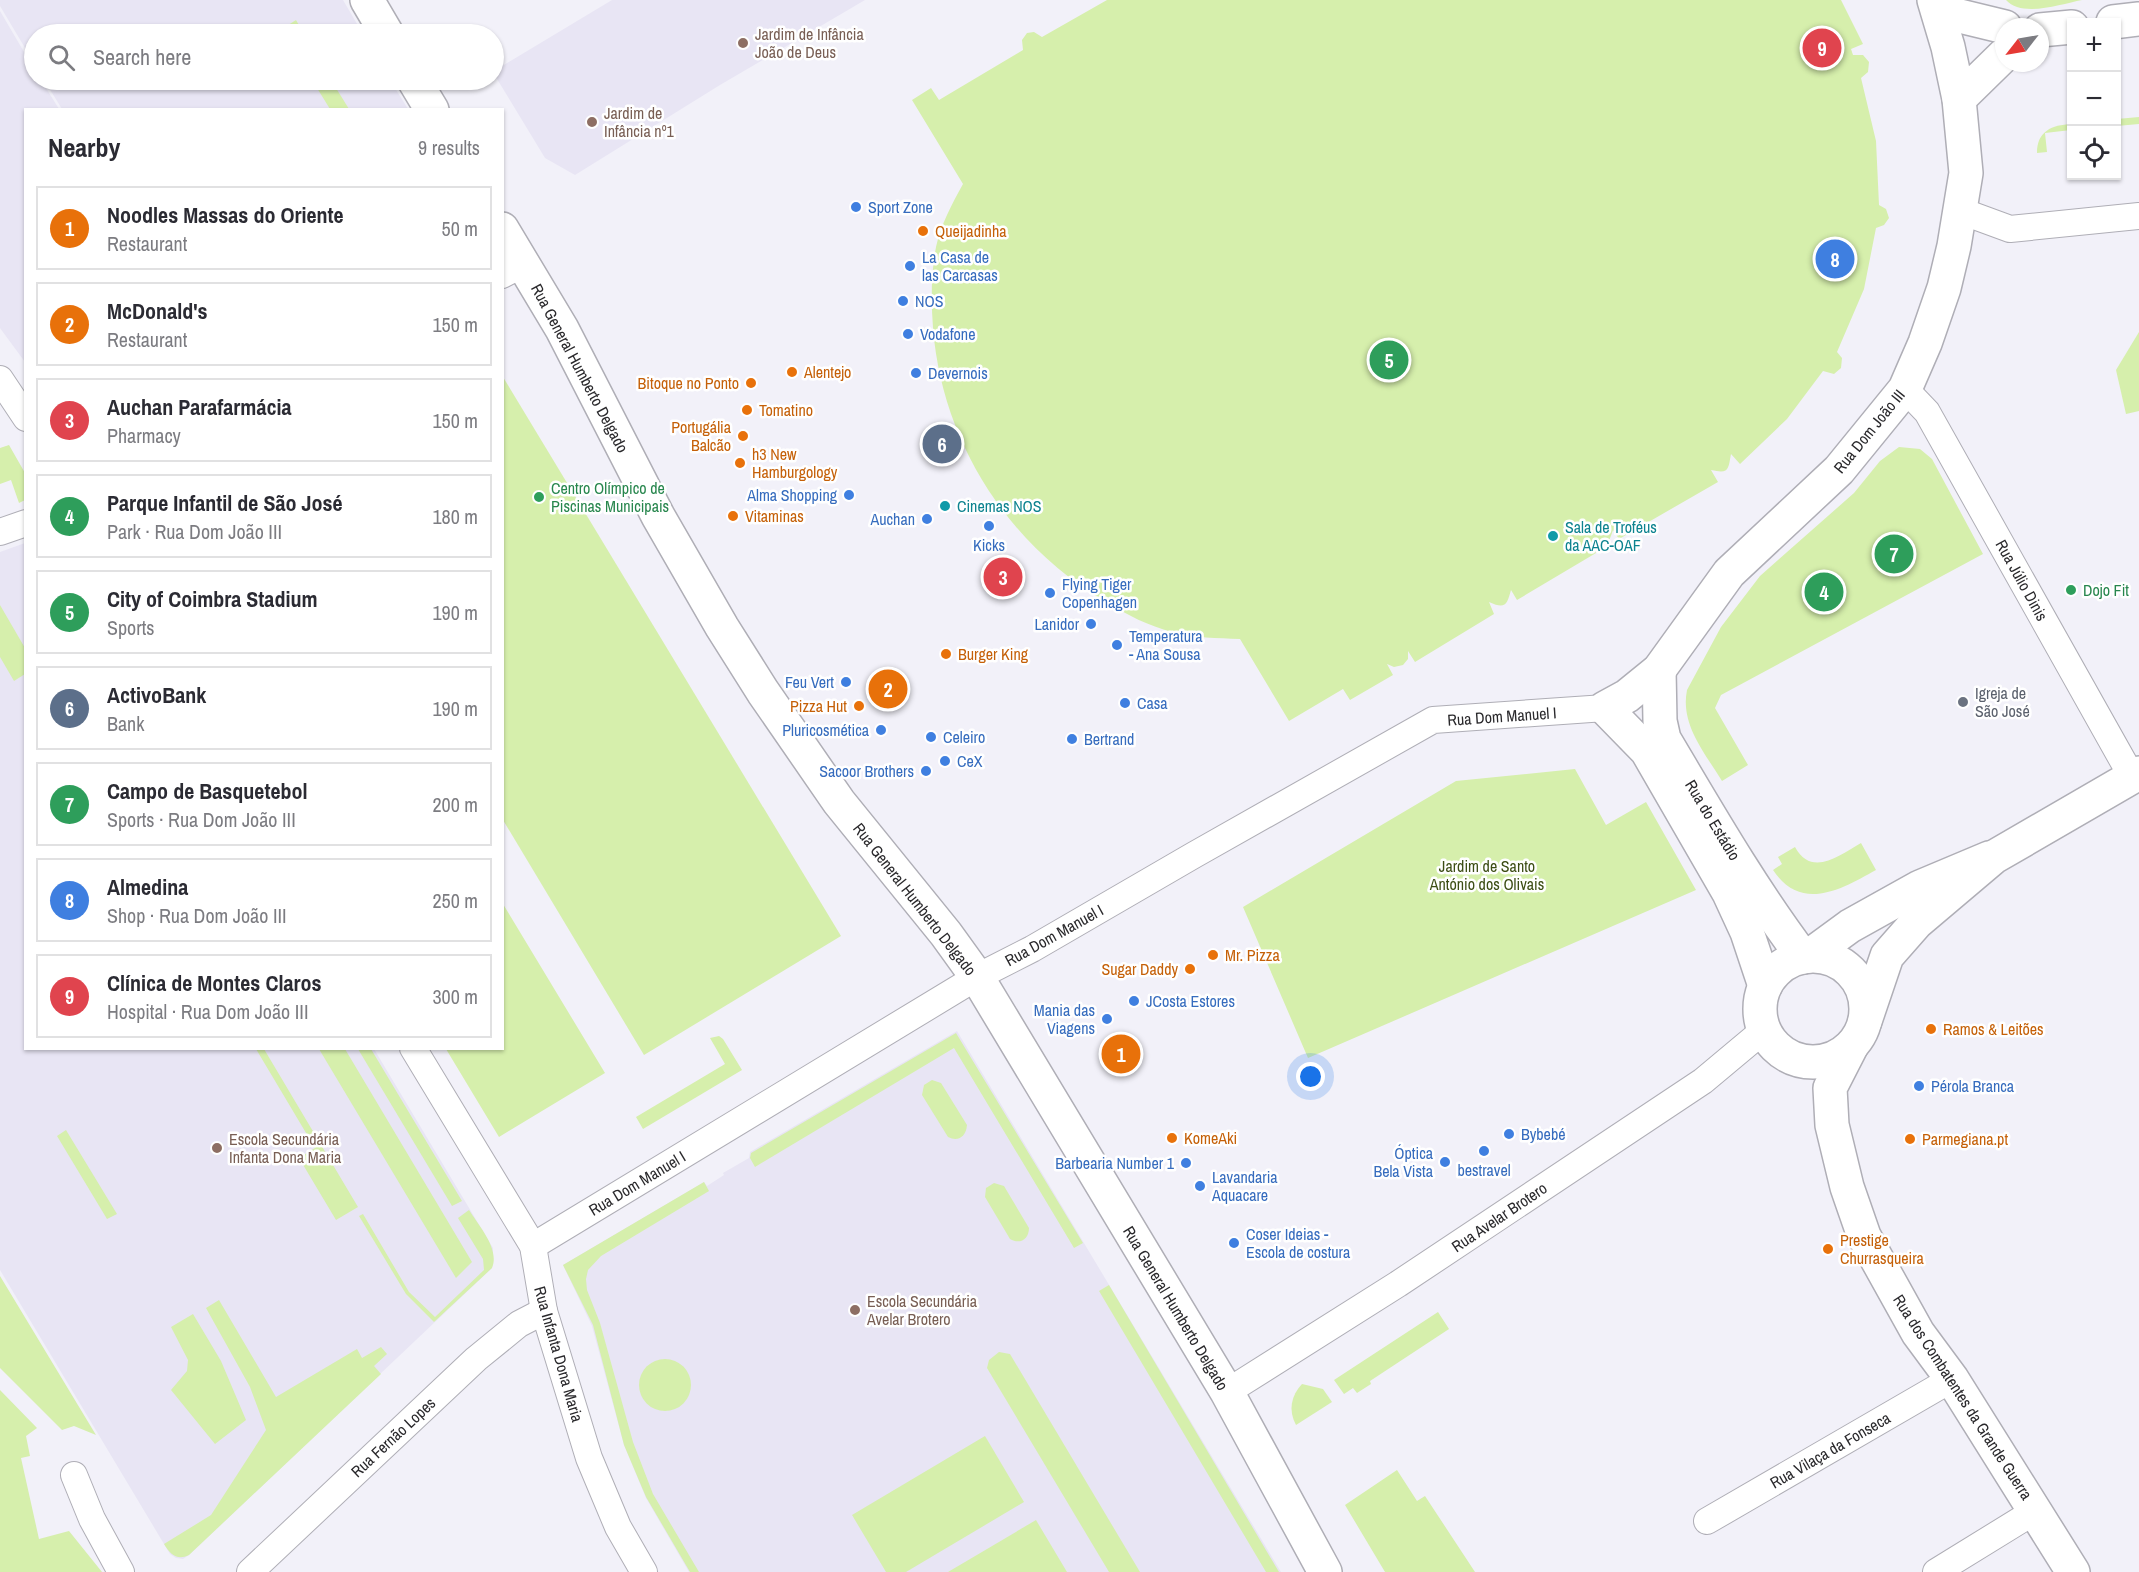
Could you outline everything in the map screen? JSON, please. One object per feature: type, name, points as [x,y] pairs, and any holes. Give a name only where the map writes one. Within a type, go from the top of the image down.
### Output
[{"type":"main road","points":[[367,0],[381,24]]},
{"type":"main road","points":[[1937,6],[1995,24]]},
{"type":"main road","name":"Rua Dom João III","points":[[1605,708],[1627,696],[1659,670],[1729,573],[1839,470],[1905,389],[1925,343],[1944,288],[1961,211],[1966,173],[1959,99],[1937,6]]},
{"type":"main road","points":[[2121,21],[2139,19]]},
{"type":"main road","points":[[2049,29],[2067,27]]},
{"type":"main road","points":[[1959,99],[1995,64]]},
{"type":"main road","points":[[420,90],[431,108]]},
{"type":"main road","name":"Rua General Humberto Delgado","points":[[504,236],[513,270],[562,329],[663,525],[722,627],[839,802],[946,934],[977,977],[1227,1392],[1325,1572]]},
{"type":"main road","name":"Rua do Estádio","points":[[1659,670],[1659,721],[1664,739],[1773,916],[1806,956]]},
{"type":"main road","name":"Rua do Estádio","points":[[1605,708],[1647,751],[1729,893],[1747,932],[1765,986]]},
{"type":"main road","name":"Rua dos Combatentes da Grande Guerra","points":[[1806,956],[1850,926],[1920,887],[1994,856],[2136,775]]},
{"type":"main road","name":"Rua dos Combatentes da Grande Guerra","points":[[1994,856],[1916,923],[1887,956],[1858,1034],[1830,1088],[1832,1125],[1847,1187],[1864,1236],[1918,1333],[1953,1379],[2073,1572]]},
{"type":"main road","points":[[1806,956],[1826,957],[1841,964],[1853,974],[1862,988],[1866,1004],[1858,1034],[1830,1060],[1815,1063],[1799,1061],[1772,1044],[1764,1030],[1760,1016],[1760,1001],[1765,986],[1774,972],[1787,962],[1806,956]]},
{"type":"street","points":[[1961,211],[2010,230],[2139,216]]},
{"type":"street","points":[[0,379],[24,415]]},
{"type":"street","name":"Rua Júlio Dinis","points":[[1905,389],[1927,412],[2136,775]]},
{"type":"street","points":[[0,532],[24,525]]},
{"type":"street","name":"Rua Dom Manuel I","points":[[533,1246],[977,977],[1032,949],[1433,720],[1605,708]]},
{"type":"street","name":"Rua Avelar Brotero","points":[[1227,1392],[1398,1284],[1703,1081],[1764,1030]]},
{"type":"street","name":"Rua Infanta Dona Maria","points":[[414,1050],[533,1246],[544,1311],[589,1458],[618,1527],[644,1572]]},
{"type":"street","name":"Rua Fernão Lopes","points":[[250,1572],[476,1359],[519,1324],[544,1311]]},
{"type":"street","name":"Rua Vilaça da Fonseca","points":[[1707,1521],[1953,1379]]},
{"type":"street","points":[[74,1475],[92,1519],[122,1572]]},
{"type":"street","points":[[1936,1572],[2035,1510]]},
{"type":"shaded area","points":[[0,0],[343,0],[357,24],[24,24],[24,46],[0,6]]},
{"type":"shaded area","name":"Jardim de Infância nº1","points":[[612,0],[865,0],[720,85],[575,175],[545,158],[504,90],[504,65]]},
{"type":"shaded area","points":[[0,11],[24,52],[24,90],[47,90],[58,108],[24,108],[24,361],[0,328]]},
{"type":"shaded area","points":[[50,90],[396,90],[407,108],[61,108]]},
{"type":"shaded area","name":"Escola Secundária Infanta Dona Maria","points":[[24,543],[24,1050],[375,1050],[493,1248],[492,1268],[183,1559],[170,1554],[0,1270],[0,552]]},
{"type":"shaded area","name":"Escola Secundária Avelar Brotero","points":[[957,1031],[1281,1572],[689,1572],[646,1498],[624,1445],[592,1326],[563,1265],[704,1182],[707,1186],[724,1175],[723,1173],[749,1158],[750,1152]]},
{"type":"green space","points":[[1107,0],[1841,0],[1863,44],[1851,49],[1853,55],[1863,55],[1869,62],[1868,72],[1861,78],[1876,141],[1879,205],[1886,209],[1889,218],[1884,225],[1876,228],[1864,289],[1837,352],[1842,358],[1841,368],[1834,374],[1823,371],[1787,419],[1740,464],[1731,454],[1727,470],[1711,470],[1718,482],[1619,539],[1613,530],[1605,545],[1590,543],[1596,553],[1517,600],[1511,590],[1505,604],[1489,602],[1494,614],[1415,662],[1408,651],[1408,659],[1403,665],[1394,667],[1387,664],[1393,675],[1350,700],[1343,689],[1289,721],[1240,639],[1172,632],[1130,616],[1071,579],[1039,551],[1011,520],[986,486],[966,450],[950,411],[939,370],[932,308],[934,257],[944,222],[963,184],[912,100],[931,88],[939,100],[1023,50],[1022,40],[1027,33],[1034,32],[1042,37]]},
{"type":"green space","points":[[2006,0],[2082,0],[2032,9],[2013,5]]},
{"type":"green space","points":[[318,90],[337,90],[348,108],[329,108]]},
{"type":"green space","points":[[2139,117],[2139,124],[2121,126],[2121,119]]},
{"type":"green space","points":[[2067,125],[2067,130],[2045,133],[2047,152],[2037,153],[2043,134],[2058,126]]},
{"type":"green space","points":[[2139,332],[2139,411],[2126,414],[2116,370]]},
{"type":"green space","points":[[504,379],[841,936],[644,1055],[504,822]]},
{"type":"green space","points":[[9,445],[24,471],[24,500],[19,503],[11,480],[0,484],[0,448]]},
{"type":"green space","points":[[1899,447],[1920,449],[1932,459],[1983,554],[1721,695],[1715,708],[1748,765],[1722,781],[1691,727],[1687,715],[1687,690],[1721,627],[1760,576],[1854,493],[1880,461]]},
{"type":"green space","points":[[0,605],[24,646],[24,675],[14,681],[0,657]]},
{"type":"green space","name":"Jardim de Santo António dos Olivais","points":[[1575,769],[1606,825],[1646,802],[1696,890],[1308,1058],[1243,907],[1456,781]]},
{"type":"green space","points":[[1861,843],[1876,870],[1836,890],[1809,894],[1796,891],[1784,883],[1773,870],[1782,864],[1778,857],[1795,847],[1802,856],[1818,863],[1835,858]]},
{"type":"green space","points":[[504,906],[605,1073],[499,1137],[447,1050],[504,1050]]},
{"type":"green space","points":[[956,1033],[1083,1243],[1074,1248],[954,1048],[755,1167],[750,1158],[751,1153]]},
{"type":"green space","points":[[719,1036],[742,1070],[643,1129],[636,1117],[725,1064],[710,1038]]},
{"type":"green space","points":[[257,1050],[265,1050],[358,1207],[336,1220],[299,1158],[315,1148]]},
{"type":"green space","points":[[320,1050],[346,1050],[472,1262],[456,1278]]},
{"type":"green space","points":[[359,1050],[372,1050],[462,1201],[452,1206]]},
{"type":"green space","points":[[932,1080],[941,1083],[967,1125],[961,1137],[955,1139],[948,1137],[922,1095],[924,1085]]},
{"type":"green space","points":[[66,1130],[117,1214],[107,1219],[57,1136]]},
{"type":"green space","points":[[704,1182],[709,1191],[601,1256],[588,1270],[586,1279],[587,1290],[600,1323],[633,1442],[653,1494],[699,1572],[690,1572],[646,1497],[624,1445],[593,1325],[563,1265]]},
{"type":"green space","points":[[994,1183],[1004,1186],[1029,1228],[1023,1240],[1010,1239],[985,1197],[986,1188]]},
{"type":"green space","points":[[469,1210],[491,1246],[494,1261],[492,1268],[434,1322],[406,1294],[359,1216],[363,1214],[409,1292],[435,1317],[484,1270],[483,1259],[458,1218]]},
{"type":"green space","points":[[0,1276],[96,1435],[74,1426],[62,1430],[0,1368]]},
{"type":"green space","points":[[1109,1285],[1279,1572],[1266,1572],[1099,1291]]},
{"type":"green space","points":[[219,1300],[276,1397],[357,1349],[362,1358],[381,1347],[387,1354],[374,1366],[381,1374],[189,1555],[177,1557],[164,1544],[211,1515],[266,1430],[250,1387],[206,1308]]},
{"type":"green space","points":[[1438,1312],[1449,1329],[1370,1381],[1371,1384],[1357,1393],[1353,1388],[1344,1394],[1334,1380]]},
{"type":"green space","points":[[193,1314],[221,1361],[246,1420],[215,1444],[171,1390],[187,1371],[188,1360],[171,1327]]},
{"type":"green space","points":[[999,1352],[1010,1354],[1140,1572],[1109,1572],[987,1368],[989,1360]]},
{"type":"green space","points":[[660,1359],[670,1359],[679,1363],[687,1371],[691,1385],[687,1399],[679,1407],[670,1411],[660,1411],[651,1407],[643,1399],[639,1390],[639,1380],[643,1371],[651,1363]]},
{"type":"green space","points":[[1302,1384],[1323,1389],[1332,1402],[1296,1425],[1291,1409],[1295,1393]]},
{"type":"green space","points":[[0,1390],[37,1428],[26,1436],[30,1456],[21,1458],[39,1539],[69,1531],[102,1572],[0,1572]]},
{"type":"green space","points":[[985,1436],[1024,1502],[906,1572],[886,1572],[852,1515]]},
{"type":"green space","points":[[1397,1470],[1417,1501],[1425,1496],[1475,1572],[1385,1572],[1345,1505]]},
{"type":"green space","points":[[1036,1520],[1067,1572],[948,1572]]},
{"type":"place","name":"Jardim de Infância João de Deus","points":[[743,43]]},
{"type":"place","name":"Clínica de Montes Claros","points":[[1822,48]]},
{"type":"place","name":"Jardim de Infância nº1","points":[[592,122]]},
{"type":"place","name":"Sport Zone","points":[[856,207]]},
{"type":"place","name":"Queijadinha","points":[[923,231]]},
{"type":"place","name":"Almedina","points":[[1835,259]]},
{"type":"place","name":"La Casa de las Carcasas","points":[[910,266]]},
{"type":"place","name":"NOS","points":[[903,301]]},
{"type":"place","name":"Vodafone","points":[[908,334]]},
{"type":"place","name":"City of Coimbra Stadium","points":[[1389,360]]},
{"type":"place","name":"Alentejo","points":[[792,372]]},
{"type":"place","name":"Devernois","points":[[916,373]]},
{"type":"place","name":"Bitoque no Ponto","points":[[751,383]]},
{"type":"place","name":"Tomatino","points":[[747,410]]},
{"type":"place","name":"Portugália Balcão","points":[[743,436]]},
{"type":"place","name":"ActivoBank","points":[[942,444]]},
{"type":"place","name":"h3 New Hamburgology","points":[[740,463]]},
{"type":"place","name":"Alma Shopping","points":[[849,495]]},
{"type":"place","name":"Centro Olímpico de Piscinas Municipais","points":[[539,497]]},
{"type":"place","name":"Cinemas NOS","points":[[945,506]]},
{"type":"place","name":"Vitaminas","points":[[733,516]]},
{"type":"place","name":"Auchan","points":[[927,519]]},
{"type":"place","name":"Kicks","points":[[989,526]]},
{"type":"place","name":"Sala de Troféus da AAC-OAF","points":[[1553,536]]},
{"type":"place","name":"Campo de Basquetebol","points":[[1894,554]]},
{"type":"place","name":"Auchan Parafarmácia","points":[[1003,577]]},
{"type":"place","name":"Dojo Fit","points":[[2071,590]]},
{"type":"place","name":"Parque Infantil de São José","points":[[1824,592]]},
{"type":"place","name":"Flying Tiger Copenhagen","points":[[1050,593]]},
{"type":"place","name":"Lanidor","points":[[1091,624]]},
{"type":"place","name":"Temperatura - Ana Sousa","points":[[1117,645]]},
{"type":"place","name":"Burger King","points":[[946,654]]},
{"type":"place","name":"Feu Vert","points":[[846,682]]},
{"type":"place","name":"McDonald's","points":[[888,689]]},
{"type":"place","name":"Igreja de São José","points":[[1963,702]]},
{"type":"place","name":"Casa","points":[[1125,703]]},
{"type":"place","name":"Pizza Hut","points":[[859,706]]},
{"type":"place","name":"Pluricosmética","points":[[881,730]]},
{"type":"place","name":"Celeiro","points":[[931,737]]},
{"type":"place","name":"Bertrand","points":[[1072,739]]},
{"type":"place","name":"CeX","points":[[945,761]]},
{"type":"place","name":"Sacoor Brothers","points":[[926,771]]},
{"type":"place","name":"Mr. Pizza","points":[[1213,955]]},
{"type":"place","name":"Sugar Daddy","points":[[1190,969]]},
{"type":"place","name":"JCosta Estores","points":[[1134,1001]]},
{"type":"place","name":"Mania das Viagens","points":[[1107,1019]]},
{"type":"place","name":"Ramos & Leitões","points":[[1931,1029]]},
{"type":"place","name":"Noodles Massas do Oriente","points":[[1121,1054]]},
{"type":"place","name":"Pérola Branca","points":[[1919,1086]]},
{"type":"place","name":"Bybebé","points":[[1509,1134]]},
{"type":"place","name":"KomeAki","points":[[1172,1138]]},
{"type":"place","name":"Parmegiana.pt","points":[[1910,1139]]},
{"type":"place","name":"Escola Secundária Infanta Dona Maria","points":[[217,1148]]},
{"type":"place","name":"bestravel","points":[[1484,1151]]},
{"type":"place","name":"Óptica Bela Vista","points":[[1445,1162]]},
{"type":"place","name":"Barbearia Number 1","points":[[1186,1163]]},
{"type":"place","name":"Lavandaria Aquacare","points":[[1200,1186]]},
{"type":"place","name":"Coser Ideias - Escola de costura","points":[[1234,1243]]},
{"type":"place","name":"Prestige Churrasqueira","points":[[1828,1249]]},
{"type":"place","name":"Escola Secundária Avelar Brotero","points":[[855,1310]]}]
